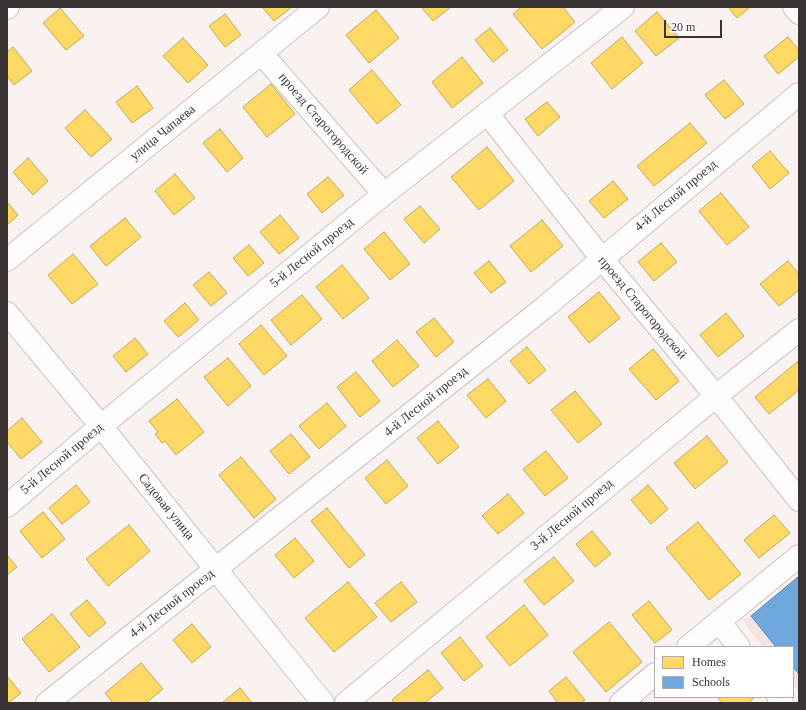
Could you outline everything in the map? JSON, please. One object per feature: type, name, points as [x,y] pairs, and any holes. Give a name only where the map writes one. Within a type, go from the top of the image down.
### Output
[{"type":"street","name":"улица Чапаева","points":[[7,260],[318,7]]},
{"type":"street","name":"5-й Лесной проезд","points":[[7,506],[101,426],[384,194],[623,7]]},
{"type":"street","points":[[794,7],[799,13]]},
{"type":"street","name":"проезд Старогородской","points":[[262,53],[384,194]]},
{"type":"street","name":"4-й Лесной проезд","points":[[47,703],[545,307],[799,94]]},
{"type":"street","name":"проезд Старогородской","points":[[487,113],[602,259],[716,396],[799,500]]},
{"type":"street","name":"Садовая улица","points":[[7,313],[101,426],[323,703]]},
{"type":"street","name":"3-й Лесной проезд","points":[[346,703],[716,396],[799,330]]},
{"type":"street","points":[[689,646],[799,556]]},
{"type":"street","points":[[719,621],[738,646]]},
{"type":"street","points":[[620,703],[654,675]]},
{"type":"shaded area","points":[[799,576],[799,692],[794,686],[794,646],[762,646],[742,620],[751,616]]},
{"type":"building: Homes","points":[[262,7],[292,7],[274,21]]},
{"type":"building: Homes","points":[[421,7],[451,7],[433,21]]},
{"type":"building: Homes","points":[[521,7],[563,7],[575,22],[542,49],[513,14]]},
{"type":"building: Homes","points":[[728,7],[750,7],[737,18]]},
{"type":"building: Homes","points":[[60,8],[84,36],[66,50],[43,23]]},
{"type":"building: Homes","points":[[376,10],[399,38],[369,63],[346,35]]},
{"type":"building: Homes","points":[[657,12],[679,38],[656,56],[635,31]]},
{"type":"building: Homes","points":[[225,14],[241,35],[225,47],[209,26]]},
{"type":"building: Homes","points":[[490,28],[508,50],[493,62],[475,40]]},
{"type":"building: Homes","points":[[622,37],[643,63],[612,89],[591,63]]},
{"type":"building: Homes","points":[[788,37],[799,50],[799,57],[778,74],[764,56]]},
{"type":"building: Homes","points":[[183,38],[208,65],[188,83],[163,56]]},
{"type":"building: Homes","points":[[13,47],[32,71],[14,85],[7,76],[7,52]]},
{"type":"building: Homes","points":[[462,57],[483,83],[452,108],[432,82]]},
{"type":"building: Homes","points":[[372,70],[401,105],[377,124],[349,90]]},
{"type":"building: Homes","points":[[724,80],[744,104],[725,119],[705,95]]},
{"type":"building: Homes","points":[[271,84],[295,114],[267,137],[243,107]]},
{"type":"building: Homes","points":[[137,86],[153,108],[132,123],[116,102]]},
{"type":"building: Homes","points":[[547,102],[560,117],[538,136],[525,119]]},
{"type":"building: Homes","points":[[85,110],[112,139],[91,157],[65,128]]},
{"type":"building: Homes","points":[[690,123],[707,143],[654,186],[637,166]]},
{"type":"building: Homes","points":[[220,129],[243,158],[227,172],[203,143]]},
{"type":"building: Homes","points":[[487,147],[514,181],[479,210],[451,177]]},
{"type":"building: Homes","points":[[770,151],[789,173],[770,189],[752,166]]},
{"type":"building: Homes","points":[[28,158],[48,181],[33,195],[13,172]]},
{"type":"building: Homes","points":[[175,174],[195,198],[174,215],[155,191]]},
{"type":"building: Homes","points":[[328,177],[344,195],[322,213],[307,194]]},
{"type":"building: Homes","points":[[613,181],[628,199],[604,218],[589,201]]},
{"type":"building: Homes","points":[[721,193],[749,227],[727,245],[699,211]]},
{"type":"building: Homes","points":[[7,202],[18,215],[7,225]]},
{"type":"building: Homes","points":[[420,206],[440,229],[424,243],[404,219]]},
{"type":"building: Homes","points":[[280,215],[299,238],[279,254],[260,232]]},
{"type":"building: Homes","points":[[125,218],[141,237],[106,266],[90,246]]},
{"type":"building: Homes","points":[[542,220],[563,246],[531,272],[510,246]]},
{"type":"building: Homes","points":[[384,232],[410,264],[390,280],[364,249]]},
{"type":"building: Homes","points":[[661,243],[677,262],[654,281],[638,262]]},
{"type":"building: Homes","points":[[249,245],[264,263],[248,276],[233,258]]},
{"type":"building: Homes","points":[[73,254],[98,284],[72,304],[48,275]]},
{"type":"building: Homes","points":[[489,261],[506,282],[491,293],[474,273]]},
{"type":"building: Homes","points":[[788,261],[799,274],[799,290],[779,306],[760,284]]},
{"type":"building: Homes","points":[[342,265],[369,298],[343,319],[316,287]]},
{"type":"building: Homes","points":[[209,272],[227,293],[211,306],[193,285]]},
{"type":"building: Homes","points":[[599,292],[620,318],[589,343],[568,317]]},
{"type":"building: Homes","points":[[302,295],[322,319],[291,345],[271,320]]},
{"type":"building: Homes","points":[[185,303],[199,320],[178,337],[164,321]]},
{"type":"building: Homes","points":[[726,313],[744,336],[718,357],[700,335]]},
{"type":"building: Homes","points":[[434,318],[454,342],[436,357],[416,332]]},
{"type":"building: Homes","points":[[261,325],[287,356],[264,375],[239,344]]},
{"type":"building: Homes","points":[[135,338],[148,354],[126,372],[113,356]]},
{"type":"building: Homes","points":[[397,340],[419,366],[393,387],[372,361]]},
{"type":"building: Homes","points":[[527,347],[546,370],[529,384],[510,361]]},
{"type":"building: Homes","points":[[653,349],[679,381],[656,400],[629,369]]},
{"type":"building: Homes","points":[[228,358],[251,386],[228,406],[204,377]]},
{"type":"building: Homes","points":[[797,362],[799,365],[799,390],[769,414],[755,397]]},
{"type":"building: Homes","points":[[356,372],[380,401],[360,417],[337,387]]},
{"type":"building: Homes","points":[[488,379],[506,401],[486,418],[467,395]]},
{"type":"building: Homes","points":[[575,391],[602,424],[578,443],[551,410]]},
{"type":"building: Homes","points":[[177,399],[204,432],[176,455],[165,441],[162,443],[155,434],[158,432],[149,421]]},
{"type":"building: Homes","points":[[327,403],[346,426],[319,449],[299,426]]},
{"type":"building: Homes","points":[[22,418],[42,442],[21,459],[7,442],[7,431]]},
{"type":"building: Homes","points":[[438,421],[459,447],[438,464],[417,438]]},
{"type":"building: Homes","points":[[291,434],[310,457],[289,474],[270,451]]},
{"type":"building: Homes","points":[[707,436],[728,462],[695,489],[674,463]]},
{"type":"building: Homes","points":[[546,451],[568,478],[545,496],[523,469]]},
{"type":"building: Homes","points":[[241,457],[276,499],[254,518],[219,475]]},
{"type":"building: Homes","points":[[387,460],[408,486],[386,504],[365,478]]},
{"type":"building: Homes","points":[[76,485],[90,502],[62,524],[49,508]]},
{"type":"building: Homes","points":[[648,485],[668,509],[651,524],[631,500]]},
{"type":"building: Homes","points":[[508,494],[524,513],[498,534],[482,516]]},
{"type":"building: Homes","points":[[327,508],[365,555],[349,568],[311,521]]},
{"type":"building: Homes","points":[[43,512],[65,539],[42,558],[20,531]]},
{"type":"building: Homes","points":[[774,515],[790,533],[759,558],[744,540]]},
{"type":"building: Homes","points":[[698,522],[741,574],[709,600],[666,548]]},
{"type":"building: Homes","points":[[129,525],[150,551],[108,586],[86,559]]},
{"type":"building: Homes","points":[[592,531],[611,554],[595,567],[576,544]]},
{"type":"building: Homes","points":[[295,538],[314,561],[294,578],[275,555]]},
{"type":"building: Homes","points":[[7,555],[17,567],[7,575]]},
{"type":"building: Homes","points":[[554,557],[574,581],[544,605],[524,581]]},
{"type":"building: Homes","points":[[348,582],[377,617],[334,652],[305,618]]},
{"type":"building: Homes","points":[[401,582],[417,602],[391,622],[375,603]]},
{"type":"building: Homes","points":[[87,600],[106,623],[89,637],[70,614]]},
{"type":"building: Homes","points":[[649,601],[672,630],[655,643],[632,615]]},
{"type":"building: Homes","points":[[524,605],[548,635],[510,666],[486,637]]},
{"type":"building: Homes","points":[[52,614],[80,647],[49,672],[22,639]]},
{"type":"building: Homes","points":[[609,622],[642,662],[606,692],[573,652]]},
{"type":"building: Homes","points":[[192,624],[211,647],[192,663],[173,640]]},
{"type":"building: Homes","points":[[460,637],[483,666],[464,681],[441,653]]},
{"type":"building: Homes","points":[[141,663],[163,689],[146,703],[113,703],[105,693]]},
{"type":"building: Homes","points":[[428,670],[443,688],[425,703],[394,703],[392,700]]},
{"type":"building: Homes","points":[[7,676],[21,693],[8,703],[7,703]]},
{"type":"building: Homes","points":[[566,677],[585,700],[581,703],[558,703],[549,691]]},
{"type":"building: Homes","points":[[240,688],[252,703],[222,703]]},
{"type":"building: Homes","points":[[718,698],[754,698],[748,703],[722,703]]},
{"type":"building: Schools","points":[[799,576],[799,674],[794,668],[794,646],[775,646],[751,616]]}]
